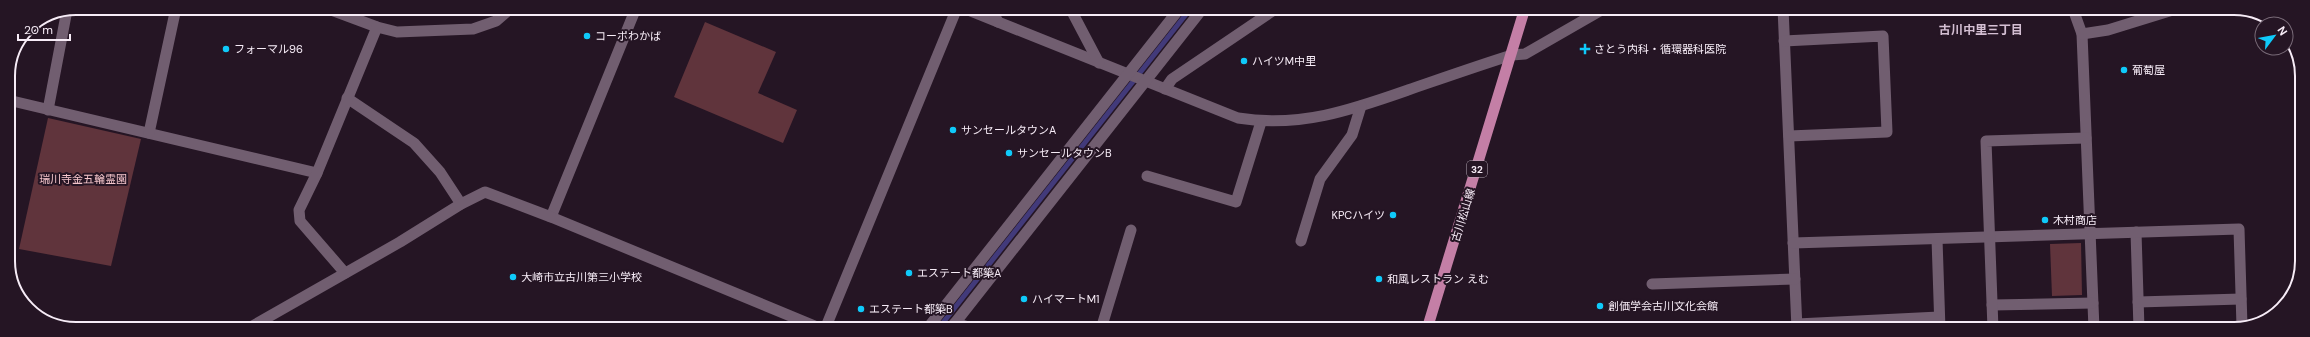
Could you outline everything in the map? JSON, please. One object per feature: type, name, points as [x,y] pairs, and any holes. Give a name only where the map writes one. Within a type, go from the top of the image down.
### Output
[{"type":"main road","name":"古川松山線","points":[[1429,322],[1523,15]]},
{"type":"street","points":[[149,134],[174,15]]},
{"type":"street","points":[[344,15],[376,27],[397,32],[473,29],[496,21],[503,15]]},
{"type":"street","points":[[551,217],[633,15]]},
{"type":"street","points":[[828,322],[954,15]]},
{"type":"street","points":[[980,15],[1238,118],[1261,122],[1302,120],[1344,112],[1512,55],[1525,54],[1593,15]]},
{"type":"street","points":[[994,15],[998,22]]},
{"type":"street","points":[[1074,15],[1099,63]]},
{"type":"street","points":[[933,322],[1137,78],[1170,35],[1177,15]]},
{"type":"street","points":[[955,322],[1170,35],[1194,15]]},
{"type":"street","points":[[1165,89],[1172,79],[1267,15]]},
{"type":"street","points":[[1783,15],[1797,322]]},
{"type":"street","points":[[2075,15],[2082,34],[2094,322]]},
{"type":"street","points":[[2082,34],[2108,30],[2154,15]]},
{"type":"street","points":[[48,110],[66,16]]},
{"type":"street","points":[[345,273],[300,221],[299,210],[317,173],[376,27]]},
{"type":"street","points":[[1784,41],[1883,36],[1887,132],[1789,136]]},
{"type":"street","points":[[348,98],[414,143],[440,172],[461,204]]},
{"type":"street","points":[[15,102],[317,173]]},
{"type":"street","points":[[1301,241],[1320,179],[1352,134],[1361,106]]},
{"type":"street","points":[[1147,176],[1236,202],[1261,122]]},
{"type":"street","points":[[1993,322],[1986,141],[2086,138]]},
{"type":"street","points":[[259,322],[461,204],[485,192],[551,217],[805,322]]},
{"type":"street","points":[[1793,243],[2239,229],[2242,321]]},
{"type":"street","points":[[1103,322],[1131,230]]},
{"type":"street","points":[[2136,232],[2139,322]]},
{"type":"street","points":[[1937,239],[1939,322]]},
{"type":"street","points":[[1652,284],[1795,279]]},
{"type":"street","points":[[2138,302],[2242,299]]},
{"type":"street","points":[[1992,305],[2093,303]]},
{"type":"street","points":[[1860,322],[1939,317]]},
{"type":"green space","points":[[705,22],[776,52],[758,93],[797,110],[783,143],[674,97]]},
{"type":"green space","name":"瑞川寺金五輪霊園","points":[[48,118],[141,139],[111,266],[19,249]]},
{"type":"green space","points":[[2081,243],[2082,295],[2052,296],[2050,244]]},
{"type":"waterway","points":[[944,322],[1185,15]]},
{"type":"place","name":"コーポわかば","points":[[587,36]]},
{"type":"place","name":"フォーマル96","points":[[226,49]]},
{"type":"place","name":"さとう内科・循環器科医院","points":[[1585,49]]},
{"type":"place","name":"ハイツM中里","points":[[1244,61]]},
{"type":"place","name":"葡萄屋","points":[[2124,70]]},
{"type":"place","name":"サンセールタウンA","points":[[953,130]]},
{"type":"place","name":"サンセールタウンB","points":[[1009,153]]},
{"type":"place","name":"KPCハイツ","points":[[1393,215]]},
{"type":"place","name":"木村商店","points":[[2045,220]]},
{"type":"place","name":"エステート都築A","points":[[909,273]]},
{"type":"place","name":"大崎市立古川第三小学校","points":[[513,277]]},
{"type":"place","name":"和風レストラン えむ","points":[[1379,279]]},
{"type":"place","name":"ハイマートM1","points":[[1024,299]]},
{"type":"place","name":"創価学会古川文化会館","points":[[1600,306]]},
{"type":"place","name":"エステート都築B","points":[[861,309]]},
{"type":"district","name":"古川中里三丁目","points":[[1981,30]]}]
